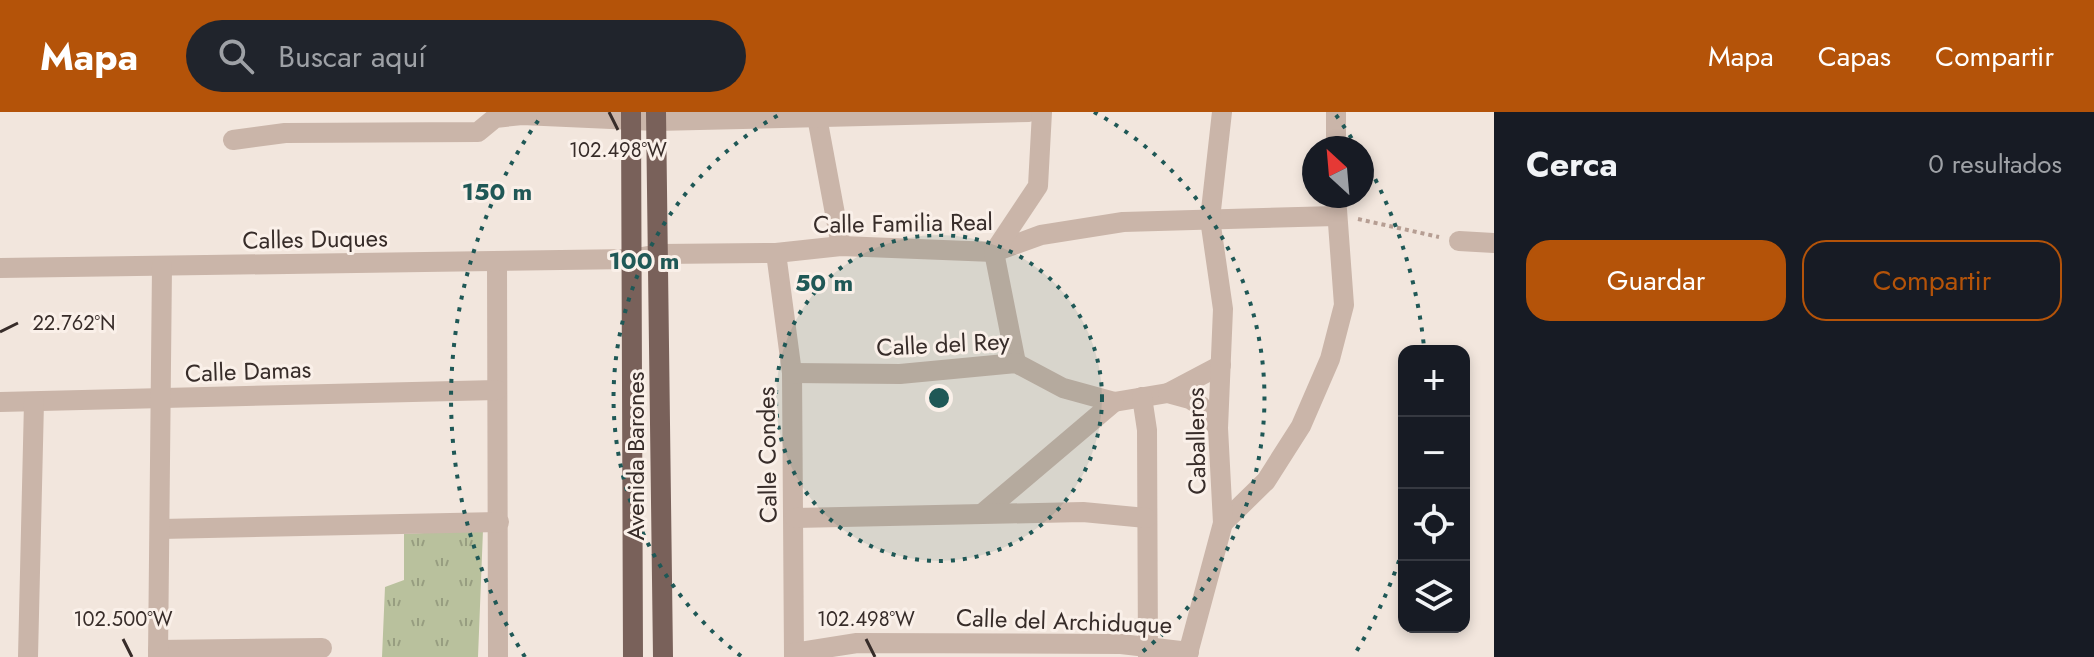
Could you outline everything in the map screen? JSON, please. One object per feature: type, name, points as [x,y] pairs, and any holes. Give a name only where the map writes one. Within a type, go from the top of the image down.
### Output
[{"type":"main road","name":"Avenida Barones","points":[[631,116],[633,657]]},
{"type":"main road","name":"Avenida Barones","points":[[656,117],[663,657]]},
{"type":"street","points":[[306,133],[311,112]]},
{"type":"street","points":[[233,140],[306,133],[478,132],[495,115],[817,117],[1029,112]]},
{"type":"street","points":[[1016,363],[994,252],[1038,186],[1042,112]]},
{"type":"street","name":"Caballeros","points":[[1188,654],[1223,523],[1218,428],[1223,309],[1210,219],[1222,112]]},
{"type":"street","points":[[1336,112],[1336,136]]},
{"type":"street","points":[[817,117],[841,246]]},
{"type":"street","name":"Calle Familia Real","points":[[631,259],[659,254],[776,253],[841,246],[994,252],[1041,235],[1109,224],[1210,219],[1317,208]]},
{"type":"street","points":[[1223,523],[1266,481],[1301,426],[1330,359],[1344,305],[1336,208]]},
{"type":"street","points":[[1459,241],[1494,243]]},
{"type":"street","name":"Calle Condes","points":[[776,253],[792,373],[794,655]]},
{"type":"street","name":"Calles Duques","points":[[0,268],[631,259]]},
{"type":"street","points":[[497,262],[498,657]]},
{"type":"street","points":[[162,266],[158,653],[322,648]]},
{"type":"street","name":"Calle del Rey","points":[[792,373],[900,374],[1016,363],[1063,388],[1114,402],[1168,393]]},
{"type":"street","points":[[1168,393],[1221,365]]},
{"type":"street","name":"Calle Damas","points":[[0,402],[497,390]]},
{"type":"street","points":[[1168,393],[1190,399],[1201,406],[1218,428]]},
{"type":"street","points":[[1142,397],[1147,430],[1147,651]]},
{"type":"street","points":[[28,657],[34,402]]},
{"type":"street","points":[[983,513],[1114,402]]},
{"type":"street","points":[[795,518],[1083,512],[1146,518]]},
{"type":"street","points":[[161,529],[499,522]]},
{"type":"street","name":"Calle del Archiduque","points":[[794,655],[857,643],[1188,654]]},
{"type":"path","points":[[1343,208],[1459,241]]},
{"type":"green space","points":[[483,530],[478,657],[382,657],[385,587],[404,580],[404,534]]}]
